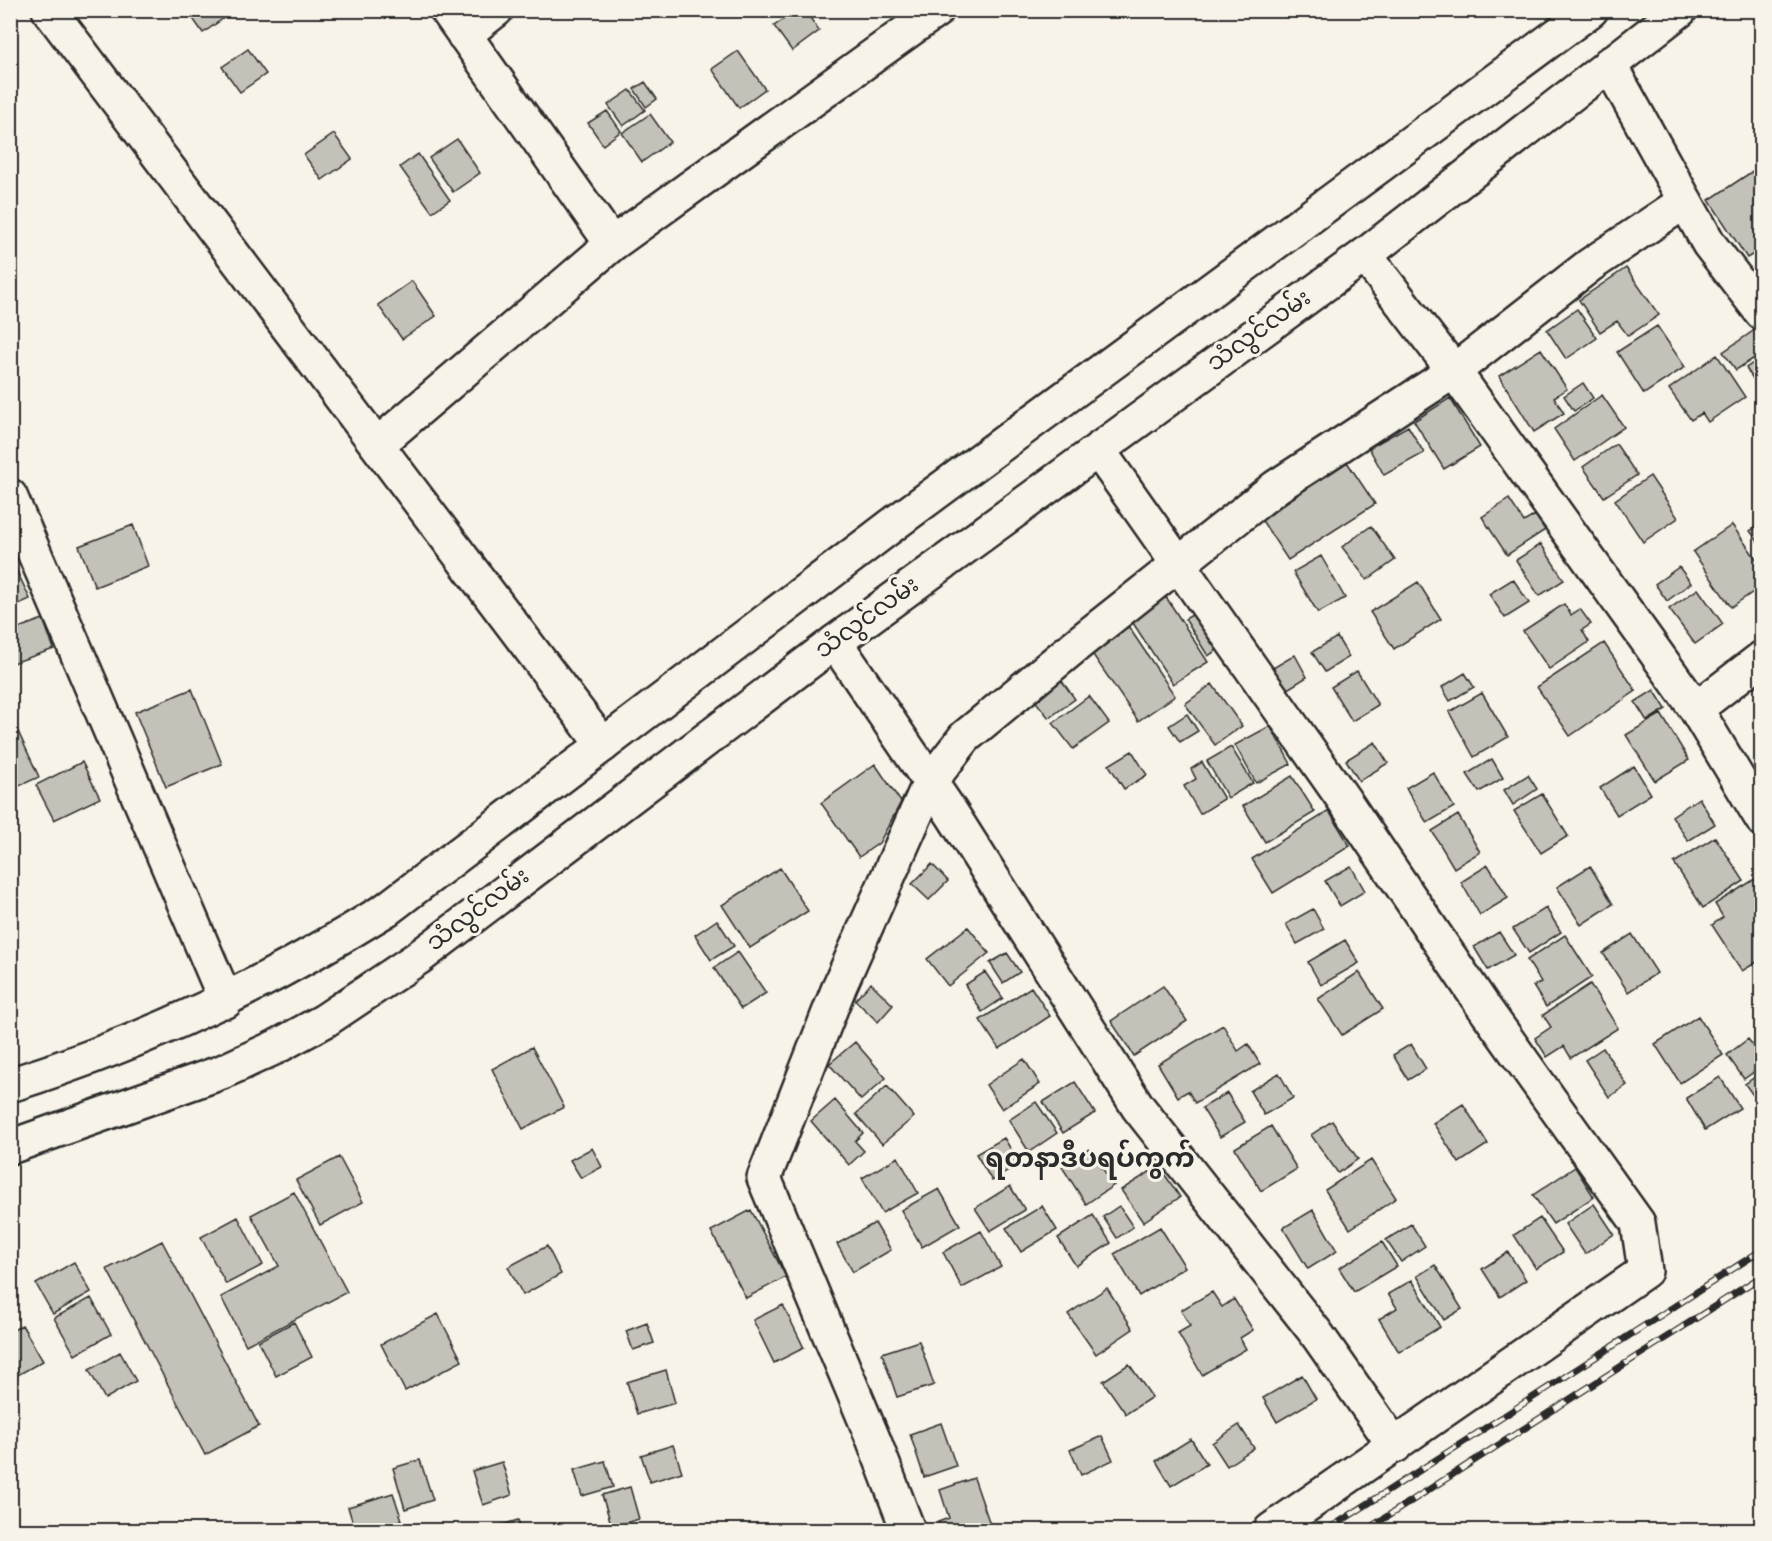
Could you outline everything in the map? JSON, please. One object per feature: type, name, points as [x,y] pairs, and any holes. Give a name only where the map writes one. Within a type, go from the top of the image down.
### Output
[{"type":"street","points":[[49,10],[603,744]]},
{"type":"street","points":[[496,10],[455,23],[612,244]]},
{"type":"street","points":[[377,445],[612,244],[937,10]]},
{"type":"street","points":[[10,1085],[86,1061],[226,1001],[310,957],[387,909],[908,512],[1591,10]]},
{"type":"street","name":"သံလွင်လမ်း","points":[[10,1147],[222,1072],[324,1021],[418,958],[835,642],[1365,255],[1680,10]]},
{"type":"street","points":[[1609,64],[1709,244],[1761,313]]},
{"type":"street","points":[[908,1530],[870,1430],[764,1178],[840,985],[930,782],[965,737],[1276,487],[1454,371],[1590,266],[1684,202]]},
{"type":"street","points":[[1365,255],[1454,371],[1696,709],[1761,819]]},
{"type":"street","points":[[1098,450],[1344,800],[1483,1006],[1638,1223],[1645,1271],[1272,1530]]},
{"type":"street","points":[[10,496],[226,1001]]},
{"type":"street","points":[[835,642],[930,782],[1138,1107],[1316,1333],[1395,1446]]},
{"type":"street","points":[[1696,709],[1761,658]]},
{"type":"building","points":[[187,10],[235,10],[203,33]]},
{"type":"building","points":[[797,10],[805,10],[819,31],[792,51],[774,26]]},
{"type":"building","points":[[248,49],[266,74],[240,92],[222,67]]},
{"type":"building","points":[[738,51],[765,89],[739,108],[712,69]]},
{"type":"building","points":[[645,82],[657,99],[646,107],[634,89]]},
{"type":"building","points":[[630,90],[645,110],[623,126],[608,105]]},
{"type":"building","points":[[607,111],[621,131],[603,145],[588,123]]},
{"type":"building","points":[[650,114],[670,142],[642,162],[622,133]]},
{"type":"building","points":[[334,134],[352,159],[322,180],[304,155]]},
{"type":"building","points":[[457,139],[480,173],[453,192],[429,158]]},
{"type":"building","points":[[418,154],[450,200],[432,212],[400,167]]},
{"type":"building","points":[[1762,165],[1762,249],[1747,258],[1709,200]]},
{"type":"building","points":[[1626,268],[1659,315],[1628,336],[1617,321],[1600,332],[1579,300]]},
{"type":"building","points":[[412,281],[436,316],[402,339],[378,305]]},
{"type":"building","points":[[1577,309],[1597,338],[1566,359],[1547,330]]},
{"type":"building","points":[[1657,326],[1685,367],[1644,394],[1617,352]]},
{"type":"building","points":[[1756,329],[1762,338],[1762,353],[1736,370],[1723,352]]},
{"type":"building","points":[[1541,349],[1567,389],[1554,397],[1564,413],[1534,432],[1499,376]]},
{"type":"building","points":[[1717,355],[1745,397],[1708,422],[1702,413],[1691,420],[1669,389]]},
{"type":"building","points":[[1762,357],[1762,386],[1759,388],[1746,368]]},
{"type":"building","points":[[1583,383],[1593,398],[1574,411],[1564,396]]},
{"type":"building","points":[[1602,395],[1624,427],[1575,461],[1554,429]]},
{"type":"building","points":[[1450,398],[1480,447],[1444,469],[1414,421]]},
{"type":"building","points":[[1408,426],[1424,453],[1384,475],[1369,448]]},
{"type":"building","points":[[1616,444],[1637,475],[1604,497],[1583,467]]},
{"type":"building","points":[[1347,462],[1375,504],[1288,560],[1261,519]]},
{"type":"building","points":[[1650,476],[1678,518],[1643,542],[1615,500]]},
{"type":"building","points":[[1509,499],[1524,522],[1535,515],[1545,530],[1507,555],[1482,517]]},
{"type":"building","points":[[1762,523],[1762,547],[1750,531]]},
{"type":"building","points":[[133,525],[148,566],[95,587],[79,546]]},
{"type":"building","points":[[1732,525],[1762,567],[1762,586],[1731,607],[1693,552]]},
{"type":"building","points":[[1371,526],[1395,560],[1367,580],[1342,547]]},
{"type":"building","points":[[1541,544],[1564,580],[1539,596],[1516,560]]},
{"type":"building","points":[[1321,556],[1345,598],[1318,613],[1293,572]]},
{"type":"building","points":[[1679,567],[1691,583],[1667,601],[1655,584]]},
{"type":"building","points":[[16,569],[30,599],[10,608],[10,571]]},
{"type":"building","points":[[1513,579],[1529,603],[1505,618],[1489,594]]},
{"type":"building","points":[[1418,582],[1441,619],[1394,649],[1370,612]]},
{"type":"building","points":[[1698,589],[1723,624],[1695,644],[1669,609]]},
{"type":"building","points":[[1166,597],[1208,662],[1173,684],[1131,620]]},
{"type":"building","points":[[1564,604],[1571,615],[1580,609],[1591,624],[1582,630],[1589,642],[1549,669],[1523,631]]},
{"type":"building","points":[[1199,611],[1222,647],[1208,656],[1185,619]]},
{"type":"building","points":[[43,619],[54,649],[10,664],[10,631]]},
{"type":"building","points":[[1128,626],[1175,696],[1138,721],[1091,652]]},
{"type":"building","points":[[1337,637],[1349,657],[1325,672],[1312,652]]},
{"type":"building","points":[[1604,643],[1636,691],[1570,736],[1537,687]]},
{"type":"building","points":[[1295,655],[1307,677],[1286,690],[1273,668]]},
{"type":"building","points":[[1357,671],[1378,705],[1352,721],[1331,687]]},
{"type":"building","points":[[1465,673],[1474,687],[1450,701],[1442,687]]},
{"type":"building","points":[[1059,677],[1075,699],[1049,718],[1032,697]]},
{"type":"building","points":[[1212,684],[1242,726],[1215,745],[1185,704]]},
{"type":"building","points":[[192,689],[222,764],[166,787],[135,712]]},
{"type":"building","points":[[1654,690],[1666,709],[1647,721],[1635,702]]},
{"type":"building","points":[[1482,693],[1508,737],[1474,757],[1449,712]]},
{"type":"building","points":[[1089,696],[1109,723],[1073,749],[1053,723]]},
{"type":"building","points":[[10,714],[39,777],[10,790]]},
{"type":"building","points":[[1187,714],[1198,731],[1180,742],[1169,726]]},
{"type":"building","points":[[1661,714],[1689,760],[1655,781],[1626,735]]},
{"type":"building","points":[[1270,726],[1291,764],[1256,783],[1235,745]]},
{"type":"building","points":[[1375,742],[1388,763],[1359,781],[1346,760]]},
{"type":"building","points":[[1231,747],[1253,783],[1228,798],[1207,761]]},
{"type":"building","points":[[1132,751],[1147,775],[1124,789],[1109,765]]},
{"type":"building","points":[[1492,759],[1503,778],[1479,792],[1467,774]]},
{"type":"building","points":[[82,762],[100,798],[54,820],[36,785]]},
{"type":"building","points":[[1202,762],[1224,799],[1200,814],[1184,786],[1196,779],[1191,769]]},
{"type":"building","points":[[875,764],[901,802],[879,843],[859,857],[821,803]]},
{"type":"building","points":[[1634,766],[1651,794],[1617,815],[1600,788]]},
{"type":"building","points":[[1433,772],[1454,807],[1427,823],[1406,788]]},
{"type":"building","points":[[1528,775],[1537,789],[1513,805],[1504,790]]},
{"type":"building","points":[[1292,776],[1315,812],[1265,842],[1243,806]]},
{"type":"building","points":[[1542,794],[1568,836],[1541,853],[1514,811]]},
{"type":"building","points":[[1699,798],[1715,824],[1688,841],[1672,816]]},
{"type":"building","points":[[1329,811],[1350,846],[1273,893],[1252,859]]},
{"type":"building","points":[[1458,815],[1480,852],[1454,868],[1432,831]]},
{"type":"building","points":[[1715,837],[1744,881],[1703,908],[1674,863]]},
{"type":"building","points":[[932,864],[948,881],[929,900],[912,884]]},
{"type":"building","points":[[1488,865],[1508,898],[1480,915],[1461,882]]},
{"type":"building","points":[[1351,866],[1365,891],[1340,906],[1325,881]]},
{"type":"building","points":[[1590,866],[1613,904],[1581,925],[1557,887]]},
{"type":"building","points":[[780,868],[808,911],[750,948],[722,905]]},
{"type":"building","points":[[1755,879],[1762,889],[1762,959],[1742,971],[1712,925],[1723,917],[1715,904]]},
{"type":"building","points":[[1546,908],[1561,932],[1529,953],[1513,929]]},
{"type":"building","points":[[1313,909],[1324,929],[1297,944],[1286,924]]},
{"type":"building","points":[[717,920],[734,946],[711,960],[695,935]]},
{"type":"building","points":[[968,927],[989,953],[948,986],[927,959]]},
{"type":"building","points":[[1499,932],[1514,955],[1488,970],[1474,947]]},
{"type":"building","points":[[1632,934],[1657,973],[1628,992],[1603,953]]},
{"type":"building","points":[[1565,935],[1592,977],[1546,1007],[1533,986],[1541,982],[1527,960]]},
{"type":"building","points":[[1345,940],[1359,963],[1321,985],[1308,962]]},
{"type":"building","points":[[738,952],[766,993],[741,1009],[714,968]]},
{"type":"building","points":[[1007,953],[1020,972],[1003,983],[990,963]]},
{"type":"building","points":[[985,972],[1003,998],[982,1012],[965,985]]},
{"type":"building","points":[[1359,972],[1383,1009],[1342,1035],[1318,999]]},
{"type":"building","points":[[871,983],[893,1005],[878,1022],[855,1000]]},
{"type":"building","points":[[1590,984],[1618,1028],[1571,1058],[1564,1046],[1547,1057],[1535,1038],[1551,1027],[1543,1015]]},
{"type":"building","points":[[1163,986],[1187,1021],[1134,1056],[1111,1021]]},
{"type":"building","points":[[1031,987],[1050,1016],[999,1049],[980,1020]]},
{"type":"building","points":[[1698,1016],[1723,1055],[1680,1083],[1655,1044]]},
{"type":"building","points":[[1223,1025],[1238,1051],[1248,1044],[1260,1064],[1195,1103],[1188,1091],[1178,1097],[1158,1064]]},
{"type":"building","points":[[1748,1039],[1762,1057],[1762,1066],[1744,1079],[1727,1055]]},
{"type":"building","points":[[855,1042],[886,1078],[861,1100],[829,1064]]},
{"type":"building","points":[[1411,1044],[1426,1069],[1408,1080],[1393,1055]]},
{"type":"building","points":[[532,1047],[564,1107],[523,1129],[492,1069]]},
{"type":"building","points":[[1603,1048],[1627,1085],[1609,1097],[1585,1060]]},
{"type":"building","points":[[1024,1059],[1040,1084],[1002,1109],[986,1085]]},
{"type":"building","points":[[1762,1072],[1762,1108],[1745,1084]]},
{"type":"building","points":[[1279,1073],[1293,1098],[1264,1115],[1250,1091]]},
{"type":"building","points":[[1720,1077],[1740,1108],[1705,1130],[1686,1098]]},
{"type":"building","points":[[1075,1082],[1095,1113],[1063,1133],[1043,1102]]},
{"type":"building","points":[[887,1086],[914,1117],[882,1144],[856,1114]]},
{"type":"building","points":[[1227,1093],[1245,1122],[1220,1137],[1202,1108]]},
{"type":"building","points":[[835,1100],[863,1133],[855,1141],[864,1151],[849,1165],[811,1121]]},
{"type":"building","points":[[1036,1102],[1057,1133],[1029,1152],[1009,1120]]},
{"type":"building","points":[[1463,1104],[1488,1144],[1459,1163],[1433,1123]]},
{"type":"building","points":[[1332,1121],[1358,1159],[1338,1173],[1311,1135]]},
{"type":"building","points":[[1271,1126],[1297,1169],[1261,1191],[1235,1148]]},
{"type":"building","points":[[1004,1138],[1020,1164],[992,1181],[976,1154]]},
{"type":"building","points":[[592,1148],[602,1167],[581,1178],[570,1160]]},
{"type":"building","points":[[1089,1149],[1114,1185],[1086,1204],[1062,1167]]},
{"type":"building","points":[[339,1157],[363,1202],[320,1225],[296,1180]]},
{"type":"building","points":[[898,1157],[918,1193],[882,1213],[862,1178]]},
{"type":"building","points":[[1371,1160],[1396,1198],[1350,1229],[1325,1190]]},
{"type":"building","points":[[1159,1166],[1180,1197],[1143,1222],[1121,1190]]},
{"type":"building","points":[[1575,1167],[1594,1197],[1553,1224],[1533,1195]]},
{"type":"building","points":[[1010,1186],[1025,1210],[990,1231],[975,1208]]},
{"type":"building","points":[[939,1189],[960,1225],[922,1247],[901,1210]]},
{"type":"building","points":[[294,1192],[347,1292],[246,1345],[221,1297],[279,1266],[251,1215]]},
{"type":"building","points":[[1594,1204],[1614,1234],[1585,1254],[1565,1224]]},
{"type":"building","points":[[1042,1206],[1057,1230],[1021,1252],[1006,1228]]},
{"type":"building","points":[[1119,1206],[1133,1227],[1117,1238],[1103,1217]]},
{"type":"building","points":[[751,1210],[786,1277],[746,1298],[711,1231]]},
{"type":"building","points":[[1313,1210],[1337,1251],[1308,1269],[1283,1228]]},
{"type":"building","points":[[1093,1215],[1111,1243],[1076,1266],[1058,1238]]},
{"type":"building","points":[[238,1217],[263,1265],[226,1284],[201,1237]]},
{"type":"building","points":[[1540,1218],[1563,1252],[1536,1269],[1514,1235]]},
{"type":"building","points":[[875,1223],[891,1250],[853,1272],[837,1244]]},
{"type":"building","points":[[1411,1224],[1425,1246],[1401,1262],[1386,1240]]},
{"type":"building","points":[[1160,1227],[1185,1267],[1139,1296],[1114,1254]]},
{"type":"building","points":[[981,1231],[1001,1267],[962,1288],[943,1252]]},
{"type":"building","points":[[162,1241],[259,1426],[205,1455],[107,1269]]},
{"type":"building","points":[[1382,1242],[1397,1266],[1354,1292],[1339,1268]]},
{"type":"building","points":[[547,1246],[561,1274],[523,1295],[508,1267]]},
{"type":"building","points":[[1508,1252],[1526,1280],[1500,1297],[1482,1269]]},
{"type":"building","points":[[74,1262],[91,1292],[53,1314],[36,1284]]},
{"type":"building","points":[[1435,1265],[1462,1309],[1444,1320],[1417,1276]]},
{"type":"building","points":[[1412,1280],[1440,1327],[1399,1352],[1379,1319],[1397,1308],[1388,1294]]},
{"type":"building","points":[[1107,1288],[1133,1329],[1096,1354],[1068,1314]]},
{"type":"building","points":[[1212,1292],[1222,1307],[1234,1299],[1253,1330],[1240,1338],[1246,1349],[1202,1375],[1178,1333],[1190,1326],[1181,1310]]},
{"type":"building","points":[[91,1298],[111,1334],[75,1355],[54,1318]]},
{"type":"building","points":[[783,1305],[804,1348],[774,1363],[753,1320]]},
{"type":"building","points":[[438,1314],[462,1361],[405,1391],[381,1344]]},
{"type":"building","points":[[294,1322],[312,1357],[276,1376],[258,1341]]},
{"type":"building","points":[[647,1323],[654,1343],[633,1350],[626,1331]]},
{"type":"building","points":[[22,1325],[43,1361],[16,1376],[10,1367],[10,1332]]},
{"type":"building","points":[[919,1341],[934,1385],[897,1397],[882,1353]]},
{"type":"building","points":[[120,1352],[136,1381],[105,1399],[89,1370]]},
{"type":"building","points":[[1129,1364],[1152,1397],[1126,1414],[1103,1381]]},
{"type":"building","points":[[666,1370],[675,1403],[637,1414],[627,1382]]},
{"type":"building","points":[[1302,1375],[1316,1399],[1277,1422],[1263,1398]]},
{"type":"building","points":[[941,1423],[956,1466],[924,1477],[910,1434]]},
{"type":"building","points":[[1239,1425],[1254,1448],[1227,1466],[1212,1443]]},
{"type":"building","points":[[1102,1436],[1113,1460],[1081,1475],[1070,1450]]},
{"type":"building","points":[[1191,1439],[1207,1464],[1171,1486],[1156,1461]]},
{"type":"building","points":[[673,1445],[682,1472],[650,1482],[641,1455]]},
{"type":"building","points":[[420,1460],[433,1500],[405,1509],[393,1468]]},
{"type":"building","points":[[605,1461],[613,1487],[582,1496],[574,1470]]},
{"type":"building","points":[[502,1462],[512,1495],[483,1505],[472,1471]]},
{"type":"building","points":[[974,1478],[992,1530],[941,1530],[938,1522],[949,1518],[940,1490]]},
{"type":"building","points":[[630,1487],[639,1519],[612,1527],[602,1495]]},
{"type":"building","points":[[393,1493],[402,1520],[367,1530],[355,1530],[348,1507]]},
{"type":"building","points":[[518,1520],[522,1530],[486,1530]]},
{"type":"railway","points":[[1327,1530],[1762,1250]]},
{"type":"railway","points":[[1366,1530],[1762,1276]]},
{"type":"district","name":"ရတနာဒီပရပ်ကွက်","points":[[1090,1160]]}]
